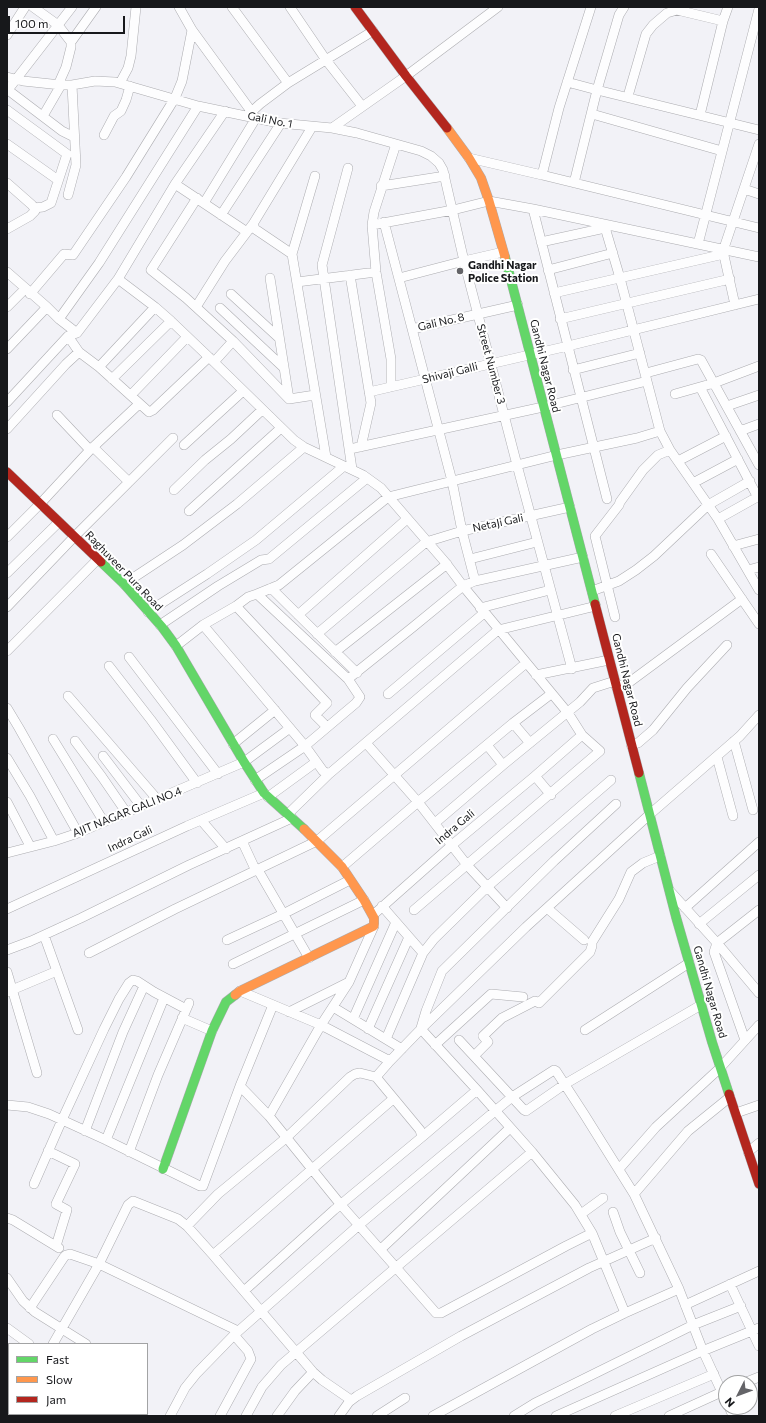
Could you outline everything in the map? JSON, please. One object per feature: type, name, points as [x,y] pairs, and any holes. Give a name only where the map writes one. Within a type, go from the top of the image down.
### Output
[{"type":"street","points":[[7,35],[25,7]]},
{"type":"street","points":[[72,7],[11,78],[7,91],[62,131],[74,136]]},
{"type":"street","points":[[43,116],[60,85],[66,67],[71,42],[96,7]]},
{"type":"street","points":[[120,83],[128,68],[131,56],[136,7]]},
{"type":"street","points":[[179,7],[192,30],[251,115]]},
{"type":"street","points":[[232,7],[288,83]]},
{"type":"street","points":[[290,7],[326,60],[362,106]]},
{"type":"street","name":"Gandhi Nagar Road","points":[[355,7],[469,158],[481,178],[489,201],[518,305],[649,815],[689,963],[720,1068],[759,1184]]},
{"type":"street","points":[[482,7],[488,15]]},
{"type":"street","points":[[332,128],[362,106],[410,81],[498,7]]},
{"type":"street","points":[[542,175],[559,108],[591,7]]},
{"type":"street","points":[[574,184],[597,90],[619,15],[624,7]]},
{"type":"street","points":[[700,115],[723,21],[728,7]]},
{"type":"street","points":[[36,8],[58,25],[71,42]]},
{"type":"street","points":[[698,244],[759,9]]},
{"type":"street","points":[[628,96],[646,34],[667,12],[677,10],[723,21]]},
{"type":"street","points":[[7,307],[28,291],[64,254],[72,255],[126,177],[176,98],[182,82],[192,30]]},
{"type":"street","points":[[289,399],[196,307],[151,270],[200,201],[251,115],[288,83],[373,31]]},
{"type":"street","name":"Gali No. 1","points":[[11,78],[60,85],[72,85],[104,80],[120,83],[176,98],[198,106],[251,115],[281,123],[332,128],[358,133],[421,151],[431,156],[439,163]]},
{"type":"street","points":[[567,82],[628,96],[759,130]]},
{"type":"street","points":[[68,194],[76,165],[72,85]]},
{"type":"street","points":[[104,135],[114,116],[121,111],[130,86]]},
{"type":"street","points":[[59,319],[99,263],[198,106]]},
{"type":"street","points":[[7,110],[67,154],[51,203],[43,207],[34,208]]},
{"type":"street","points":[[7,402],[72,335],[118,279],[175,184],[225,111]]},
{"type":"street","points":[[592,114],[722,151]]},
{"type":"street","points":[[221,215],[281,123]]},
{"type":"street","points":[[196,307],[225,262],[253,224],[312,127]]},
{"type":"street","points":[[7,144],[58,180]]},
{"type":"street","points":[[391,387],[391,359],[376,272],[372,225],[381,186],[396,144]]},
{"type":"street","points":[[736,305],[724,253],[759,144]]},
{"type":"street","points":[[469,158],[759,228]]},
{"type":"street","name":"Street Number 3","points":[[439,163],[445,176],[464,261],[537,542],[572,669]]},
{"type":"street","points":[[148,612],[256,540],[348,467],[350,449],[322,265],[348,168]]},
{"type":"street","points":[[316,176],[292,254],[326,457]]},
{"type":"street","points":[[381,186],[445,176]]},
{"type":"street","points":[[7,183],[34,208]]},
{"type":"street","points":[[175,184],[247,232]]},
{"type":"street","points":[[744,189],[759,194]]},
{"type":"street","points":[[372,225],[453,210],[489,201],[698,244],[724,253],[759,258]]},
{"type":"street","points":[[7,229],[30,216],[34,211],[34,208]]},
{"type":"street","points":[[533,209],[607,499]]},
{"type":"street","points":[[384,222],[452,481],[462,531],[475,582]]},
{"type":"street","points":[[253,224],[255,229],[292,254]]},
{"type":"street","points":[[541,242],[605,226]]},
{"type":"street","points":[[605,226],[660,431],[670,450],[718,519],[759,590]]},
{"type":"street","points":[[399,278],[503,252]]},
{"type":"street","points":[[548,270],[612,253]]},
{"type":"street","points":[[554,293],[724,253]]},
{"type":"street","points":[[7,272],[59,319],[72,335],[79,352],[99,367],[149,412],[151,412],[211,359],[233,342]]},
{"type":"street","points":[[297,282],[376,272]]},
{"type":"street","points":[[350,275],[372,403],[361,447]]},
{"type":"street","points":[[270,278],[289,399]]},
{"type":"street","points":[[118,279],[171,321],[294,440],[304,447],[348,467],[381,488],[426,542],[447,564],[498,630],[551,694],[568,712],[582,735],[600,752],[414,910]]},
{"type":"street","points":[[560,319],[730,279]]},
{"type":"street","points":[[231,294],[279,338]]},
{"type":"street","name":"Shivaji Galli","points":[[369,392],[568,346],[759,299]]},
{"type":"street","name":"Gali No. 8","points":[[412,328],[518,305]]},
{"type":"street","points":[[99,367],[155,307]]},
{"type":"street","points":[[7,350],[47,308]]},
{"type":"street","points":[[220,308],[283,366]]},
{"type":"street","points":[[112,379],[171,321]]},
{"type":"street","points":[[131,396],[187,337]]},
{"type":"street","points":[[7,429],[66,364],[79,352]]},
{"type":"street","points":[[573,370],[640,353]]},
{"type":"street","points":[[350,449],[505,416],[580,398],[700,359],[703,361],[740,431],[756,452],[759,465]]},
{"type":"street","points":[[675,394],[714,383],[759,366]]},
{"type":"street","points":[[700,387],[758,496],[718,519]]},
{"type":"street","points":[[184,445],[243,391]]},
{"type":"street","points":[[289,399],[315,395]]},
{"type":"street","points":[[727,406],[759,395]]},
{"type":"street","points":[[7,538],[91,449],[140,404]]},
{"type":"street","points":[[174,490],[205,460],[262,410]]},
{"type":"street","points":[[57,415],[91,449],[129,482]]},
{"type":"street","points":[[740,431],[759,424]]},
{"type":"street","points":[[189,511],[281,428]]},
{"type":"street","points":[[176,646],[203,625],[236,606],[248,597],[279,586],[388,497],[557,455],[637,438],[660,431]]},
{"type":"street","points":[[678,461],[726,436]]},
{"type":"street","points":[[7,607],[74,537],[173,438]]},
{"type":"street","points":[[124,584],[184,545],[304,447]]},
{"type":"street","points":[[615,617],[595,536],[643,470],[658,455],[670,450]]},
{"type":"street","points":[[693,483],[738,459]]},
{"type":"street","name":"Raghuveer Pura Road","points":[[7,472],[124,584],[160,625],[176,646],[244,762]]},
{"type":"street","points":[[160,625],[218,586],[261,560],[269,559],[367,478]]},
{"type":"street","points":[[592,592],[628,576],[646,563],[708,505],[750,481]]},
{"type":"street","name":"NetaJi Gali","points":[[426,542],[462,531],[570,506]]},
{"type":"street","points":[[298,615],[407,519]]},
{"type":"street","points":[[7,573],[59,522]]},
{"type":"street","points":[[733,546],[759,539]]},
{"type":"street","points":[[317,634],[426,542]]},
{"type":"street","points":[[470,559],[537,542]]},
{"type":"street","points":[[710,554],[759,624]]},
{"type":"street","points":[[348,680],[463,586],[583,557]]},
{"type":"street","points":[[7,651],[98,559]]},
{"type":"street","points":[[335,652],[447,564]]},
{"type":"street","points":[[748,570],[759,568]]},
{"type":"street","points":[[271,588],[356,673]]},
{"type":"street","points":[[388,694],[482,610],[550,590]]},
{"type":"street","points":[[255,780],[305,746],[356,703],[360,697],[348,680],[257,594]]},
{"type":"street","points":[[435,823],[568,712],[593,688],[616,684],[627,684],[742,599]]},
{"type":"street","points":[[236,606],[327,703],[316,715],[327,728]]},
{"type":"street","points":[[7,950],[44,935],[226,849],[290,816],[329,774],[498,630],[596,606]]},
{"type":"street","points":[[203,625],[305,746],[316,762],[329,774]]},
{"type":"street","points":[[631,745],[638,743],[653,730],[687,688],[727,645]]},
{"type":"street","points":[[129,657],[218,774]]},
{"type":"street","points":[[536,675],[572,669],[609,660]]},
{"type":"street","points":[[89,953],[317,841],[526,663]]},
{"type":"street","points":[[109,666],[197,783]]},
{"type":"street","points":[[342,867],[513,723],[551,694]]},
{"type":"street","points":[[68,696],[157,799]]},
{"type":"street","points":[[7,708],[78,833]]},
{"type":"street","points":[[233,744],[275,710]]},
{"type":"street","points":[[376,1077],[421,1029],[547,908],[649,815],[717,757],[759,715]]},
{"type":"street","points":[[513,723],[530,743]]},
{"type":"street","name":"AJIT NAGAR GALI NO.4","points":[[7,852],[54,841],[78,833],[218,774],[244,762],[290,728]]},
{"type":"street","name":"Indra Gali","points":[[374,919],[382,906],[582,735]]},
{"type":"street","points":[[53,739],[104,822]]},
{"type":"street","points":[[74,741],[102,777],[126,812]]},
{"type":"street","points":[[734,741],[753,810]]},
{"type":"street","points":[[366,743],[418,802],[467,865],[507,908]]},
{"type":"street","points":[[487,745],[503,765]]},
{"type":"street","points":[[103,756],[141,806]]},
{"type":"street","points":[[717,757],[733,816]]},
{"type":"street","points":[[7,758],[30,796],[54,841]]},
{"type":"street","points":[[244,762],[266,795],[317,841],[342,867],[364,900],[374,919],[349,982],[321,1025],[269,1116]]},
{"type":"street","name":"Indra Gali","points":[[7,909],[201,820],[266,795],[316,762]]},
{"type":"street","points":[[535,776],[551,795]]},
{"type":"street","points":[[386,1039],[423,953],[434,939],[487,887],[611,780]]},
{"type":"street","points":[[7,802],[30,846]]},
{"type":"street","points":[[421,1029],[426,1011],[442,971],[554,861],[616,804]]},
{"type":"street","points":[[201,820],[226,849]]},
{"type":"street","points":[[242,841],[257,871],[309,958]]},
{"type":"street","points":[[685,908],[759,842]]},
{"type":"street","points":[[474,1056],[488,1042],[483,1036],[502,1018],[535,1001],[540,1003],[590,952],[592,942],[619,899],[631,872],[643,863],[660,856]]},
{"type":"street","points":[[699,924],[759,875]]},
{"type":"street","points":[[227,940],[350,880]]},
{"type":"street","points":[[669,890],[717,943],[759,993]]},
{"type":"street","points":[[233,964],[364,900]]},
{"type":"street","points":[[382,906],[423,953]]},
{"type":"street","points":[[547,908],[584,940]]},
{"type":"street","points":[[746,1040],[714,952],[717,943],[759,910]]},
{"type":"street","points":[[163,1169],[212,1031],[222,1007],[230,997],[240,990],[309,958],[374,919]]},
{"type":"street","points":[[353,1020],[396,922]]},
{"type":"street","points":[[44,935],[78,1030]]},
{"type":"street","points":[[368,1029],[409,936]]},
{"type":"street","points":[[585,1030],[689,963]]},
{"type":"street","points":[[10,992],[57,971]]},
{"type":"street","points":[[7,972],[10,992],[37,1073]]},
{"type":"street","points":[[34,1184],[62,1120],[119,999],[129,983],[133,980],[164,998],[187,1006],[158,1074],[129,1152]]},
{"type":"street","points":[[289,1012],[349,982]]},
{"type":"street","points":[[85,1131],[123,1032],[144,986]]},
{"type":"street","points":[[240,990],[321,1025],[390,1061]]},
{"type":"street","points":[[435,1045],[491,994],[495,993],[523,997]]},
{"type":"street","points":[[106,1140],[164,998]]},
{"type":"street","points":[[200,1186],[204,1185],[240,1086],[273,1005]]},
{"type":"street","points":[[459,1040],[526,1111],[565,1084],[701,1005]]},
{"type":"street","points":[[333,1007],[402,1049]]},
{"type":"street","points":[[182,1018],[212,1031]]},
{"type":"street","points":[[619,1169],[656,1127],[720,1068],[759,1024]]},
{"type":"street","points":[[421,1029],[532,1152],[581,1214],[592,1233],[625,1312]]},
{"type":"street","points":[[170,1416],[185,1388],[197,1372],[236,1333],[359,1225],[495,1111],[512,1097],[554,1070],[565,1084],[634,1194],[679,1289],[704,1351],[718,1381]]},
{"type":"street","points":[[187,1226],[218,1194],[286,1138],[350,1077],[355,1074],[360,1073],[376,1077],[420,1130],[422,1137]]},
{"type":"street","points":[[240,1086],[269,1116],[341,1204],[434,1312],[439,1314],[592,1233]]},
{"type":"street","points":[[244,1291],[341,1204],[477,1090]]},
{"type":"street","points":[[634,1194],[688,1131],[730,1097]]},
{"type":"street","points":[[213,1255],[393,1099]]},
{"type":"street","points":[[736,1113],[759,1105]]},
{"type":"street","points":[[7,1106],[28,1107],[62,1120],[218,1194]]},
{"type":"street","points":[[381,1249],[510,1128]]},
{"type":"street","points":[[748,1152],[759,1143]]},
{"type":"street","points":[[48,1151],[75,1164],[56,1204],[67,1210],[56,1246]]},
{"type":"street","points":[[246,1416],[262,1387],[281,1365],[295,1352],[532,1152]]},
{"type":"street","points":[[581,1214],[603,1198]]},
{"type":"street","points":[[54,1343],[99,1264],[128,1205],[131,1202],[178,1219],[187,1226],[313,1372],[351,1400]]},
{"type":"street","points":[[613,1212],[620,1232],[640,1273]]},
{"type":"street","points":[[7,1218],[13,1220],[68,1254],[99,1264],[236,1333],[248,1351],[251,1359],[220,1416]]},
{"type":"street","points":[[339,1416],[351,1400],[366,1390],[500,1315],[604,1261],[656,1238]]},
{"type":"street","points":[[30,1308],[64,1257],[68,1254]]},
{"type":"street","points":[[685,1305],[759,1271]]},
{"type":"street","points":[[7,1278],[23,1301],[30,1308],[84,1343]]},
{"type":"street","points":[[730,1284],[756,1329],[759,1346]]},
{"type":"street","points":[[433,1416],[625,1312],[679,1289]]},
{"type":"street","points":[[514,1416],[535,1403],[693,1325],[742,1306]]},
{"type":"street","points":[[7,1328],[28,1343]]},
{"type":"street","points":[[556,1416],[756,1329]]},
{"type":"street","points":[[277,1416],[295,1391],[313,1372]]},
{"type":"street","points":[[615,1416],[714,1374]]},
{"type":"street","points":[[668,1416],[718,1394]]},
{"type":"street","points":[[377,1416],[405,1398]]},
{"type":"traffic: fast","points":[[505,257],[595,604]]},
{"type":"traffic: fast","points":[[101,562],[124,584],[162,627],[176,646],[244,762],[264,793],[304,829]]},
{"type":"traffic: fast","points":[[639,773],[676,917],[712,1042],[729,1094]]},
{"type":"traffic: fast","points":[[163,1169],[212,1031],[226,1002],[235,995]]},
{"type":"traffic: slow","points":[[447,128],[469,158],[481,178],[505,257]]},
{"type":"traffic: slow","points":[[235,995],[240,991],[374,926],[374,918],[342,867],[304,829]]},
{"type":"traffic: jam","points":[[355,7],[447,128]]},
{"type":"traffic: jam","points":[[7,472],[101,562]]},
{"type":"traffic: jam","points":[[595,604],[639,773]]},
{"type":"traffic: jam","points":[[729,1094],[759,1184]]},
{"type":"place","name":"Gandhi Nagar Police Station","points":[[460,271]]}]
